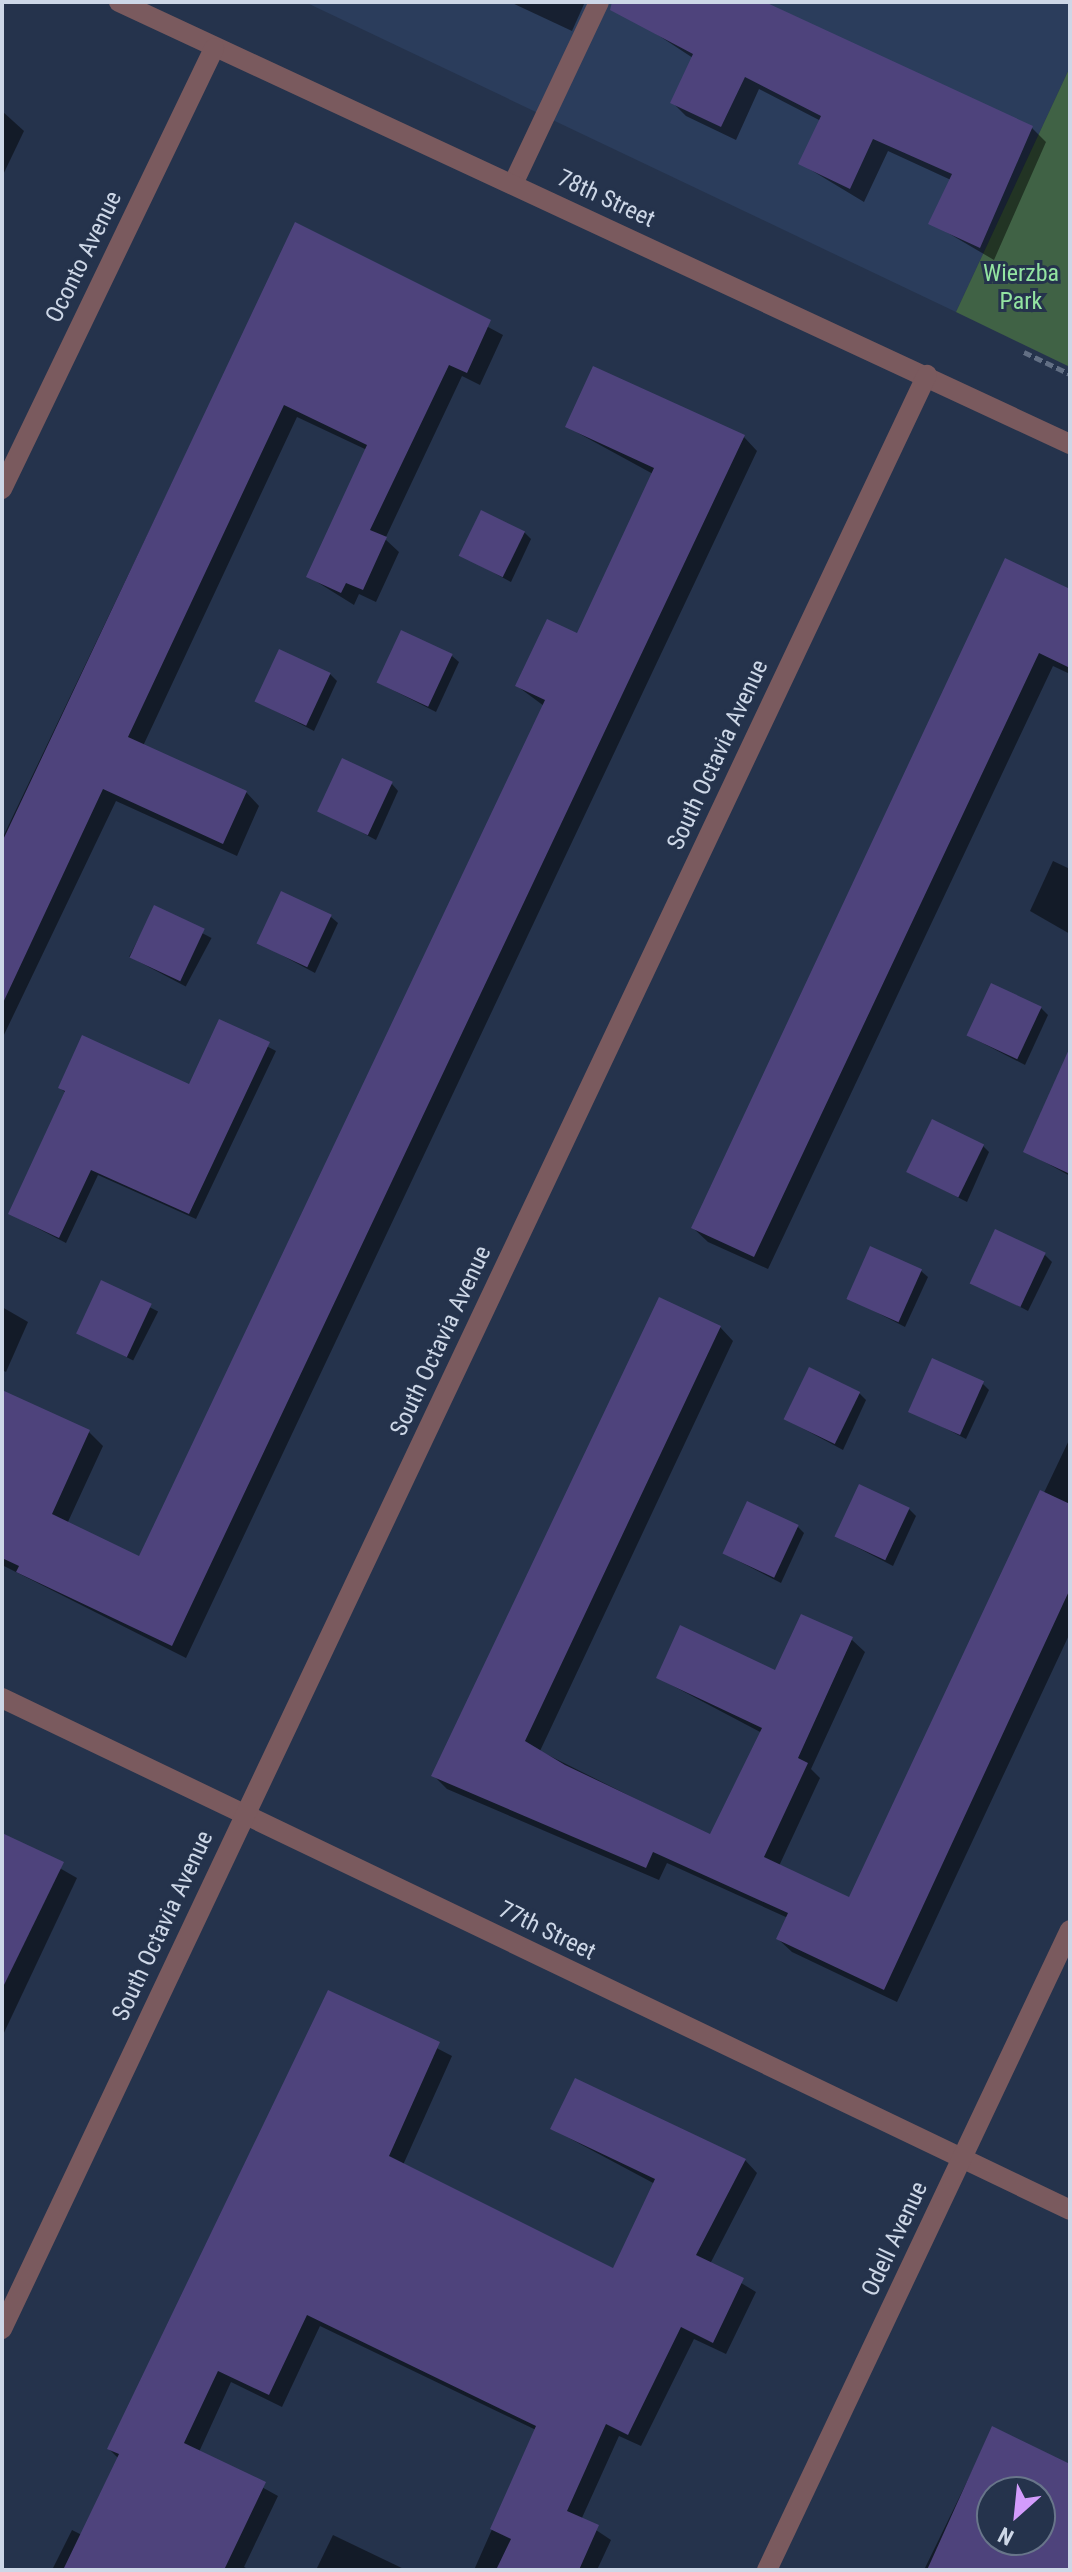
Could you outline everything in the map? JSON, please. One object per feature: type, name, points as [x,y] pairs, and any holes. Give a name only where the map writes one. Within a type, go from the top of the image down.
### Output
[{"type":"street","name":"78th Street","points":[[119,2],[1070,444]]},
{"type":"street","points":[[513,184],[599,2]]},
{"type":"street","name":"Oconto Avenue","points":[[2,489],[214,48]]},
{"type":"street","name":"South Octavia Avenue","points":[[2,2329],[927,375]]},
{"type":"street","name":"77th Street","points":[[2,1698],[1070,2210]]},
{"type":"street","name":"Odell Avenue","points":[[767,2570],[1070,1930]]},
{"type":"path","points":[[1024,352],[1070,374]]},
{"type":"shaded area","points":[[305,2],[1070,2],[1070,67],[956,312]]},
{"type":"green space","name":"Wierzba Park","points":[[1070,67],[1070,367],[956,312]]},
{"type":"building","points":[[612,2],[765,2],[1033,126],[980,248],[928,224],[952,174],[873,139],[850,189],[798,164],[821,116],[745,77],[721,127],[670,103],[693,54],[610,10]]},
{"type":"building","points":[[295,222],[491,320],[467,373],[449,365],[370,530],[387,537],[363,590],[346,583],[341,593],[306,577],[367,445],[284,405],[128,737],[247,791],[223,844],[103,789],[2,1005],[2,842]]},
{"type":"building","points":[[593,366],[745,435],[172,1646],[16,1572],[19,1566],[2,1558],[2,1390],[90,1430],[52,1514],[139,1556],[545,700],[515,686],[547,619],[577,633],[654,468],[565,427]]},
{"type":"building","points":[[481,510],[525,531],[503,577],[459,556]]},
{"type":"building","points":[[1005,558],[1070,589],[1070,668],[1039,653],[754,1257],[691,1228]]},
{"type":"building","points":[[401,630],[453,654],[428,707],[376,683]]},
{"type":"building","points":[[279,649],[331,673],[306,726],[254,702]]},
{"type":"building","points":[[342,758],[393,782],[368,835],[317,811]]},
{"type":"building","points":[[281,891],[332,915],[307,967],[256,944]]},
{"type":"building","points":[[154,905],[205,929],[180,981],[129,958]]},
{"type":"building","points":[[991,983],[1042,1007],[1017,1059],[966,1036]]},
{"type":"building","points":[[219,1019],[270,1042],[189,1214],[91,1170],[59,1238],[8,1214],[65,1091],[58,1088],[82,1035],[189,1084]]},
{"type":"building","points":[[1070,1047],[1070,1174],[1023,1152]]},
{"type":"building","points":[[932,1119],[984,1144],[958,1197],[906,1172]]},
{"type":"building","points":[[995,1229],[1046,1253],[1020,1307],[970,1283]]},
{"type":"building","points":[[870,1246],[922,1269],[898,1322],[846,1299]]},
{"type":"building","points":[[101,1280],[152,1304],[127,1357],[76,1333]]},
{"type":"building","points":[[659,1297],[721,1326],[525,1741],[565,1765],[710,1834],[762,1728],[656,1678],[680,1625],[775,1670],[801,1614],[853,1637],[798,1758],[808,1763],[764,1857],[849,1897],[1040,1490],[1070,1504],[1070,1589],[884,1990],[776,1939],[788,1913],[653,1852],[646,1868],[431,1776]]},
{"type":"building","points":[[932,1358],[984,1381],[960,1435],[908,1412]]},
{"type":"building","points":[[809,1367],[860,1392],[835,1444],[784,1419]]},
{"type":"building","points":[[859,1484],[910,1508],[885,1560],[834,1537]]},
{"type":"building","points":[[747,1501],[799,1525],[774,1578],[722,1554]]},
{"type":"building","points":[[2,1833],[64,1862],[2,1989]]},
{"type":"building","points":[[328,1990],[440,2042],[389,2156],[613,2268],[655,2179],[550,2129],[575,2078],[746,2159],[696,2255],[744,2278],[713,2343],[681,2327],[628,2435],[606,2424],[567,2511],[599,2525],[579,2570],[496,2570],[511,2539],[490,2529],[536,2426],[307,2315],[269,2395],[218,2371],[184,2443],[266,2482],[224,2570],[63,2570],[119,2454],[107,2449]]},
{"type":"building","points":[[992,2426],[1070,2464],[1070,2570],[927,2570]]}]
